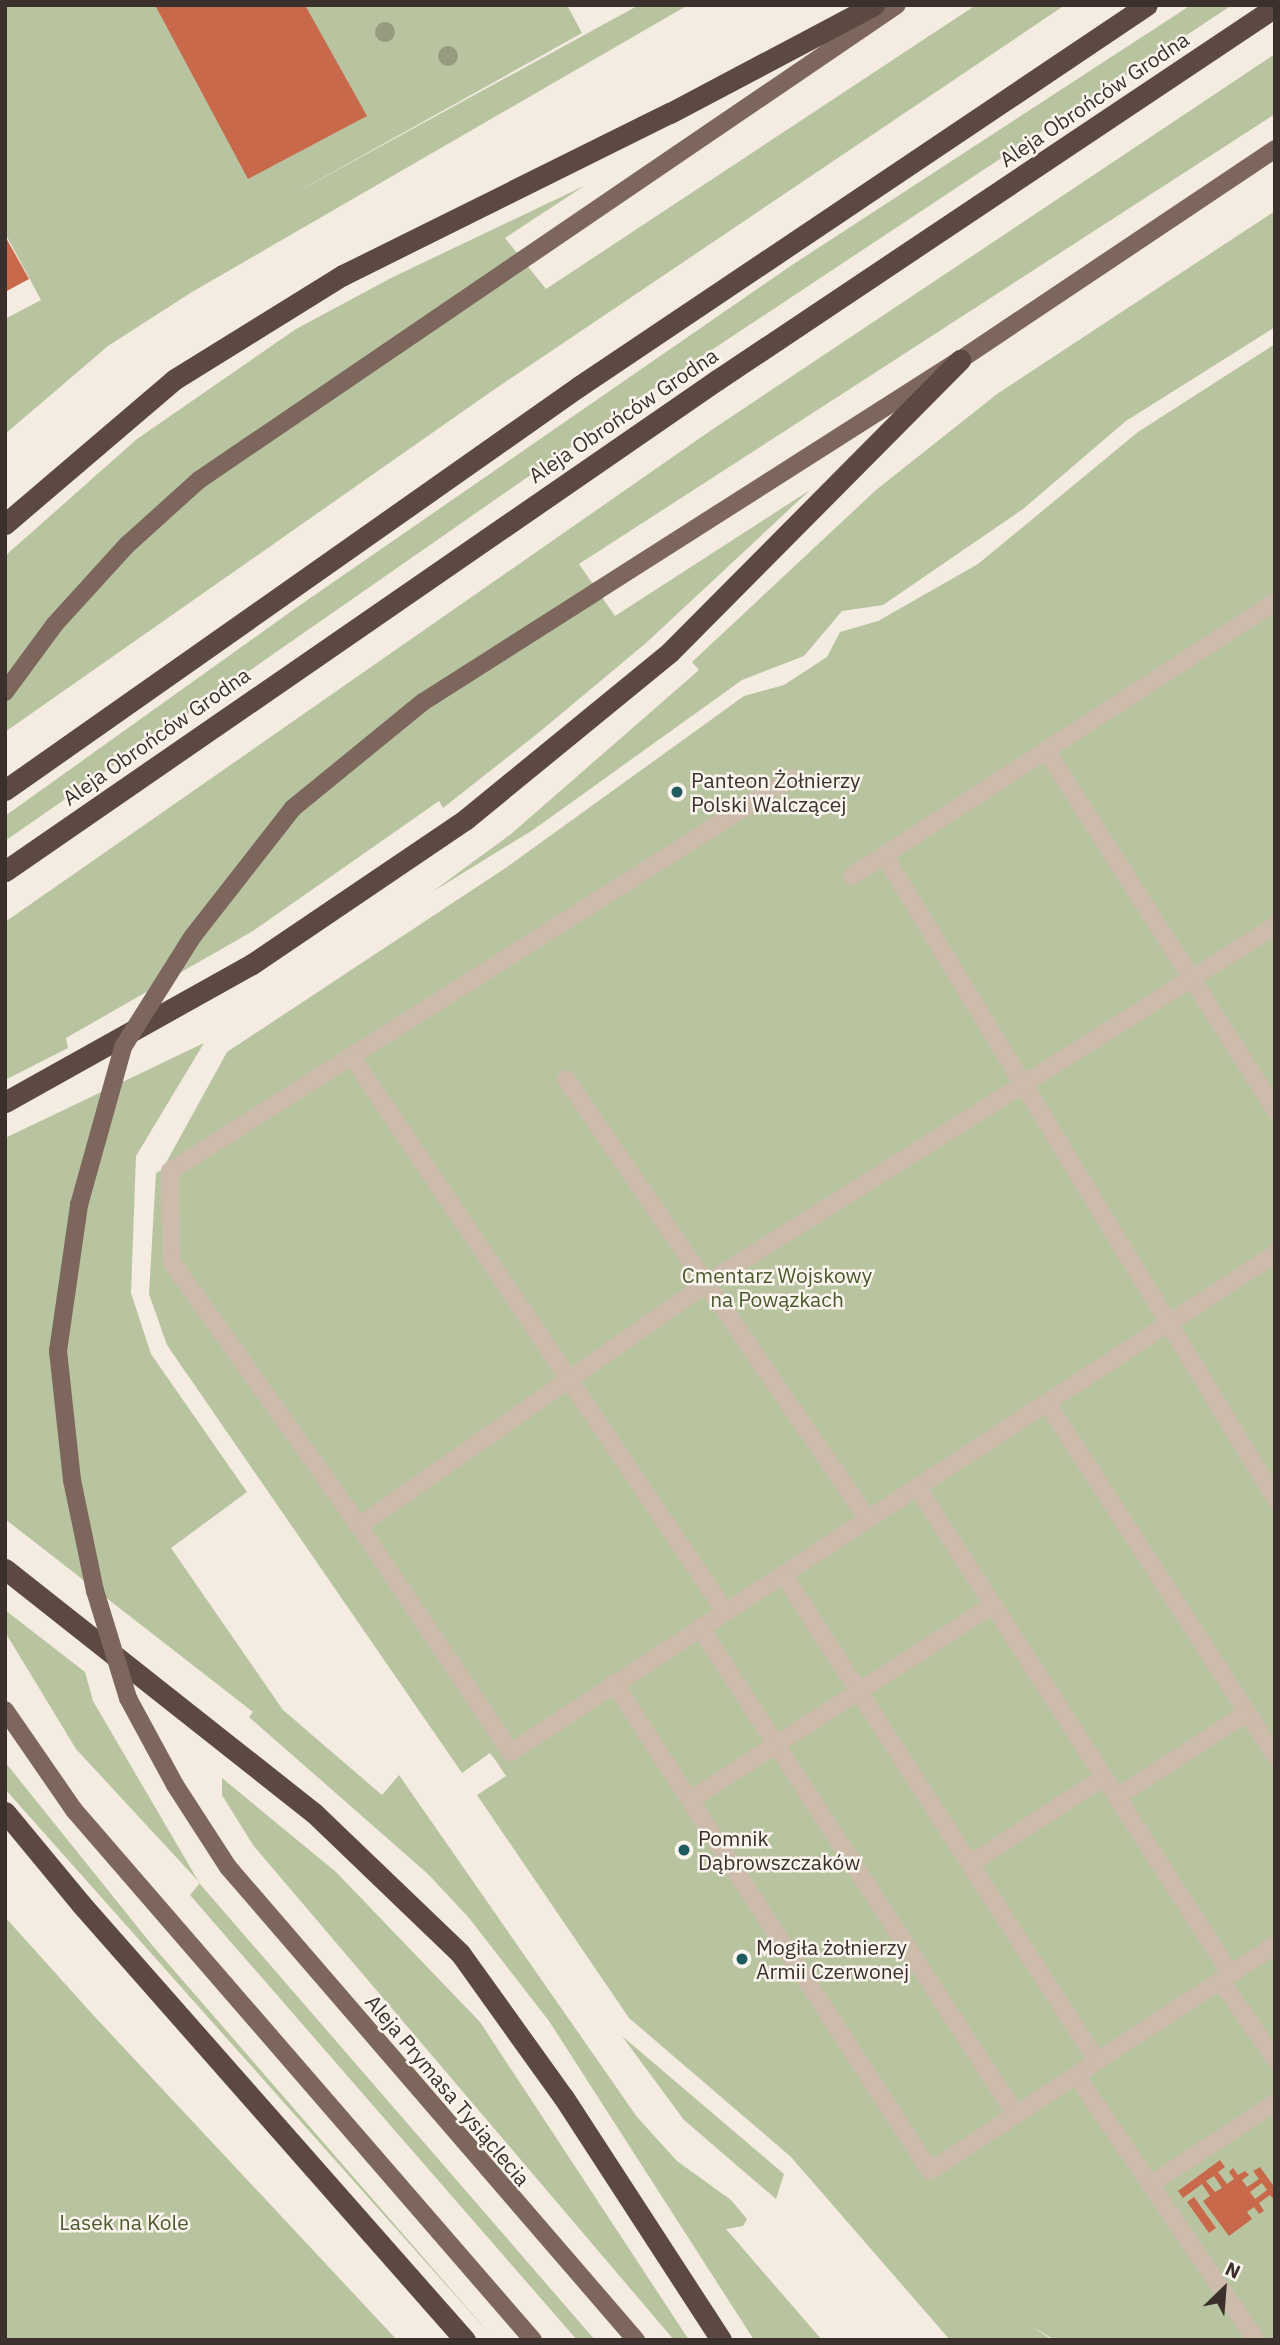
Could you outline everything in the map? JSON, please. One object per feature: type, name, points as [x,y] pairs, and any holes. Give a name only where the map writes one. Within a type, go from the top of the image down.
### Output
[{"type":"highway","points":[[5,524],[175,379],[343,275],[670,113],[874,5]]},
{"type":"highway","name":"Aleja Obrońców Grodna","points":[[5,790],[568,393],[1147,5]]},
{"type":"highway","name":"Aleja Obrońców Grodna","points":[[5,871],[717,380],[1275,7]]},
{"type":"highway","points":[[5,1102],[252,964],[466,819],[670,652],[960,360]]},
{"type":"highway","points":[[5,1569],[314,1813],[460,1953],[564,2098],[720,2340]]},
{"type":"highway","points":[[5,1812],[81,1904],[465,2340]]},
{"type":"main road","points":[[5,692],[55,624],[127,545],[199,480],[295,411],[524,262],[897,5]]},
{"type":"main road","points":[[960,360],[1275,149]]},
{"type":"main road","name":"Aleja Prymasa Tysiąclecia","points":[[636,2340],[228,1867],[175,1786],[128,1698],[95,1591],[72,1480],[58,1351],[79,1205],[123,1047],[193,936],[293,808],[423,702],[960,360]]},
{"type":"main road","points":[[5,1710],[74,1810],[533,2340]]},
{"type":"street","points":[[852,876],[1275,602]]},
{"type":"street","points":[[1046,750],[1275,1110]]},
{"type":"street","points":[[791,778],[170,1171],[171,1261],[359,1525],[511,1752],[1275,1254]]},
{"type":"street","points":[[884,855],[1275,1498]]},
{"type":"street","points":[[359,1525],[707,1283],[1275,926]]},
{"type":"street","points":[[352,1057],[725,1611]]},
{"type":"street","points":[[566,1079],[868,1519]]},
{"type":"street","points":[[1047,1403],[1275,1756]]},
{"type":"street","points":[[917,1487],[1117,1797],[1275,2059]]},
{"type":"street","points":[[783,1574],[1097,2061]]},
{"type":"street","points":[[690,1800],[993,1605]]},
{"type":"street","points":[[701,1627],[1016,2115]]},
{"type":"street","points":[[614,1683],[930,2171],[1275,1945]]},
{"type":"street","points":[[1117,1797],[1247,1713]]},
{"type":"street","points":[[970,1864],[1104,1777]]},
{"type":"street","points":[[1076,2075],[1256,2340]]},
{"type":"street","points":[[1151,2184],[1275,2103]]},
{"type":"green space","points":[[5,5],[567,5],[582,33],[288,197],[639,5],[688,5],[192,292],[108,346],[5,434],[5,319],[41,300],[5,233]]},
{"type":"green space","points":[[976,5],[1065,5],[492,391],[5,732],[5,556],[137,439],[296,329],[393,277],[584,186],[505,238],[546,289]]},
{"type":"green space","points":[[1191,5],[1232,5],[677,373],[5,841],[5,816],[293,610],[792,265]]},
{"type":"green space","points":[[1275,54],[1275,114],[579,564],[615,616],[810,490],[646,643],[537,734],[443,808],[439,801],[253,931],[66,1038],[68,1048],[5,1080],[5,922],[710,431]]},
{"type":"green space","points":[[1275,211],[1275,327],[1126,421],[1023,509],[883,605],[842,611],[804,656],[742,680],[533,830],[432,892],[511,834],[699,670],[692,662],[876,490],[997,394]]},
{"type":"green space","name":"Cmentarz Wojskowy na Powązkach","points":[[1275,344],[1275,2340],[1055,2340],[1034,2328],[1052,2340],[950,2340],[791,2157],[629,2018],[477,1795],[506,1776],[496,1761],[490,1753],[462,1773],[167,1345],[149,1294],[156,1173],[162,1170],[227,1052],[507,867],[744,696],[784,685],[827,657],[840,632],[878,621],[978,564],[1138,432]]},
{"type":"green space","points":[[204,1043],[136,1156],[131,1293],[151,1354],[247,1492],[171,1548],[283,1710],[382,1795],[399,1775],[637,2117],[677,2161],[731,2200],[747,2219],[743,2226],[726,2229],[822,2340],[754,2340],[549,2021],[469,1918],[428,1874],[249,1717],[253,1712],[5,1519],[5,1138]]},
{"type":"green space","points":[[5,1610],[85,1672],[93,1701],[198,1881],[76,1749],[5,1632]]},
{"type":"green space","points":[[5,1762],[152,1945],[495,2340],[5,1789]]},
{"type":"green space","points":[[222,1778],[336,1872],[480,2022],[689,2340],[674,2340],[253,1845],[222,1795]]},
{"type":"green space","points":[[200,1883],[595,2340],[577,2340],[190,1895]]},
{"type":"green space","name":"Lasek na Kole","points":[[5,1917],[94,2016],[397,2340],[5,2340]]},
{"type":"green space","points":[[622,2036],[784,2174],[776,2199],[684,2120]]},
{"type":"building","points":[[155,5],[305,5],[367,116],[248,179]]},
{"type":"building","points":[[5,236],[29,279],[5,292]]},
{"type":"building","points":[[1220,2160],[1225,2167],[1218,2172],[1227,2184],[1234,2179],[1229,2172],[1233,2168],[1238,2175],[1245,2171],[1249,2175],[1242,2180],[1247,2187],[1259,2179],[1253,2171],[1260,2167],[1275,2188],[1275,2201],[1270,2195],[1259,2203],[1264,2211],[1259,2214],[1254,2207],[1247,2212],[1252,2219],[1229,2236],[1203,2201],[1210,2196],[1202,2184],[1183,2198],[1178,2191]],"holes":[[[1214,2176],[1222,2188],[1215,2192],[1206,2181]],[[1262,2183],[1267,2190],[1255,2199],[1250,2192]]]},
{"type":"building","points":[[1194,2197],[1216,2228],[1209,2233],[1187,2202]]},
{"type":"place","name":"Panteon Żołnierzy Polski Walczącej","points":[[677,792]]},
{"type":"place","name":"Pomnik Dąbrowszczaków","points":[[684,1850]]},
{"type":"place","name":"Mogiła żołnierzy Armii Czerwonej","points":[[742,1959]]}]
